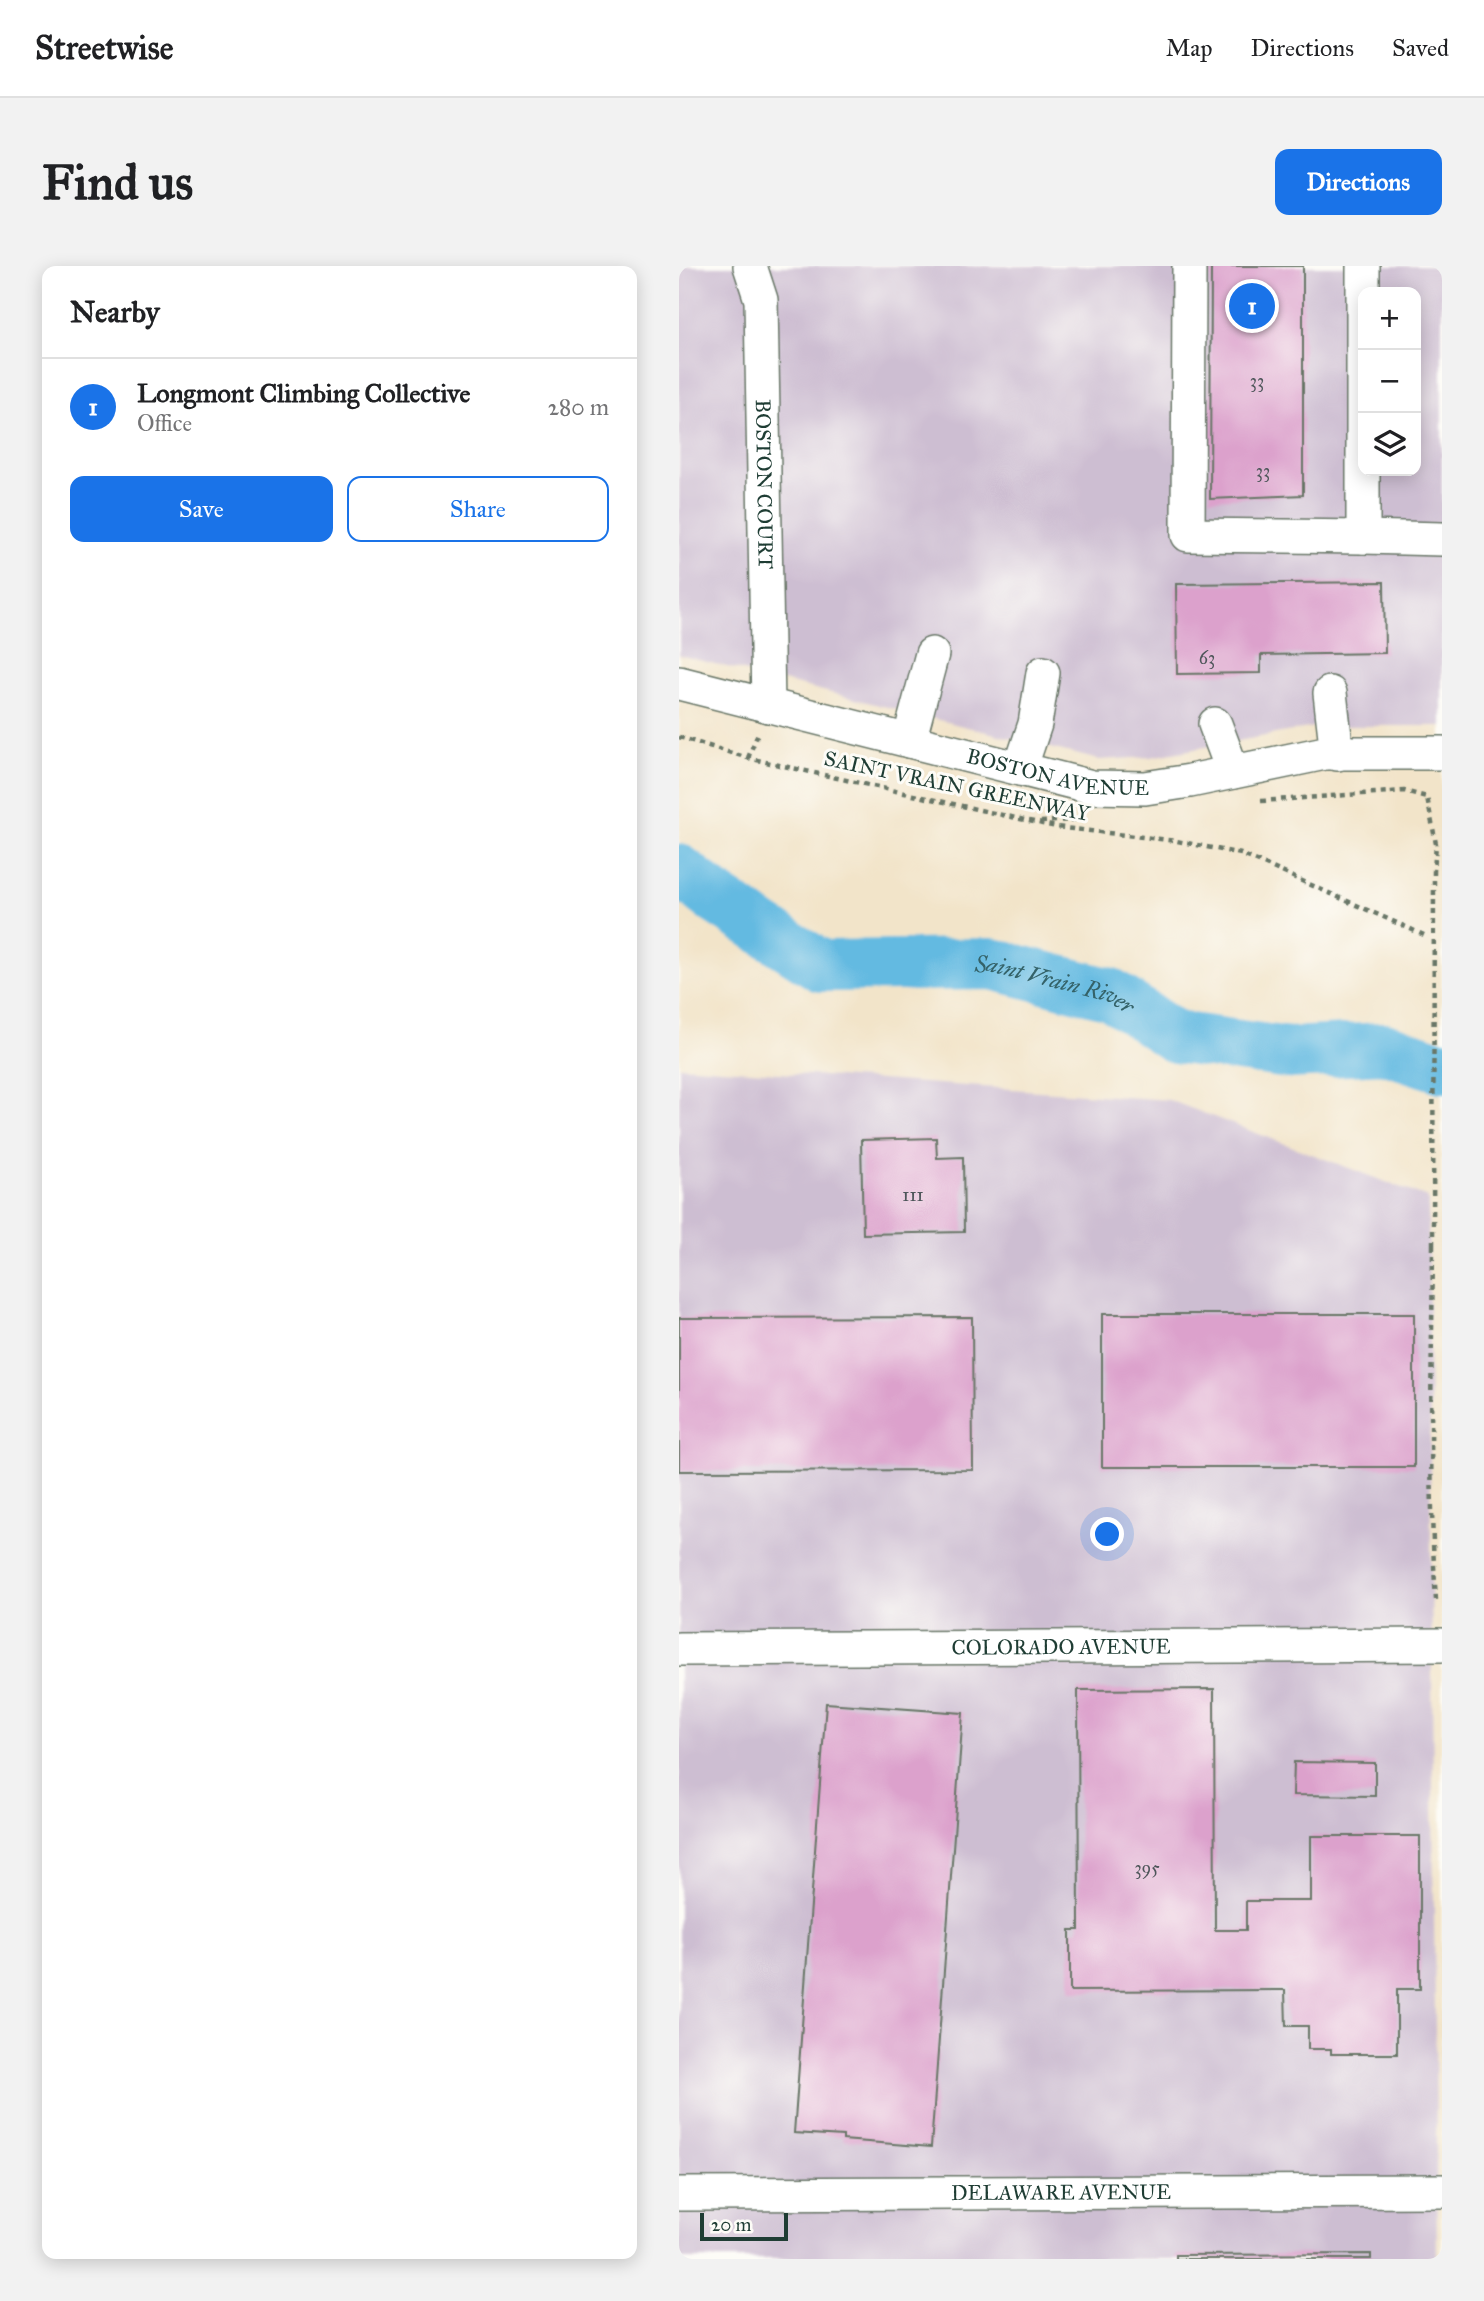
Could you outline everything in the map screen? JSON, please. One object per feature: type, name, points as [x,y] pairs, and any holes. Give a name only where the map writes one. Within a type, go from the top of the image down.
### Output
[{"type":"street","name":"BOSTON COURT","points":[[750,266],[761,300],[768,706]]},
{"type":"street","points":[[1189,266],[1188,535],[1442,539]]},
{"type":"street","points":[[1363,266],[1363,537]]},
{"type":"street","points":[[909,741],[932,654]]},
{"type":"street","points":[[1020,769],[1035,724],[1043,673]]},
{"type":"street","name":"BOSTON AVENUE","points":[[679,683],[1092,787],[1145,788],[1189,782],[1325,753],[1442,753]]},
{"type":"street","points":[[1330,694],[1337,754]]},
{"type":"street","points":[[1216,724],[1233,772]]},
{"type":"street","name":"COLORADO AVENUE","points":[[679,1649],[1442,1645]]},
{"type":"street","name":"DELAWARE AVENUE","points":[[679,2194],[1442,2191]]},
{"type":"path","name":"SAINT VRAIN GREENWAY","points":[[679,737],[748,758],[1056,827],[1177,841],[1241,854],[1424,935]]},
{"type":"path","points":[[1255,802],[1404,791],[1427,797],[1436,844],[1431,1444],[1431,1535],[1436,1600]]},
{"type":"path","points":[[1033,822],[1097,818]]},
{"type":"shaded area","points":[[679,266],[1442,266],[1442,726],[1319,726],[1151,757],[1099,760],[679,655]]},
{"type":"shaded area","points":[[679,1066],[1169,1100],[1428,1198],[1437,2259],[679,2259]]},
{"type":"building","points":[[1211,266],[1303,266],[1303,495],[1210,499]]},
{"type":"building","points":[[1384,582],[1385,653],[1261,655],[1261,673],[1177,674],[1176,584]]},
{"type":"building","points":[[936,1138],[937,1158],[963,1157],[964,1232],[863,1234],[861,1140]]},
{"type":"building","points":[[1102,1314],[1414,1314],[1414,1467],[1102,1467]]},
{"type":"building","points":[[972,1317],[973,1470],[679,1471],[679,1318]]},
{"type":"building","points":[[1214,1689],[1215,1930],[1246,1930],[1246,1901],[1311,1901],[1311,1836],[1420,1836],[1420,1989],[1397,1989],[1397,2054],[1331,2054],[1331,2049],[1308,2049],[1308,2026],[1286,2026],[1285,1990],[1070,1991],[1070,1930],[1079,1930],[1078,1690]]},
{"type":"building","points":[[826,1703],[963,1713],[931,2147],[794,2133]]},
{"type":"building","points":[[1294,1762],[1375,1763],[1375,1796],[1293,1795]]},
{"type":"building","points":[[1371,2254],[1371,2259],[1176,2259],[1176,2255]]},
{"type":"waterway","name":"Saint Vrain River","points":[[679,870],[715,898],[821,966],[992,964],[1111,994],[1175,1037],[1289,1053],[1384,1048],[1442,1067]]},
{"type":"place","name":"Longmont Climbing Collective","points":[[1252,306]]}]
